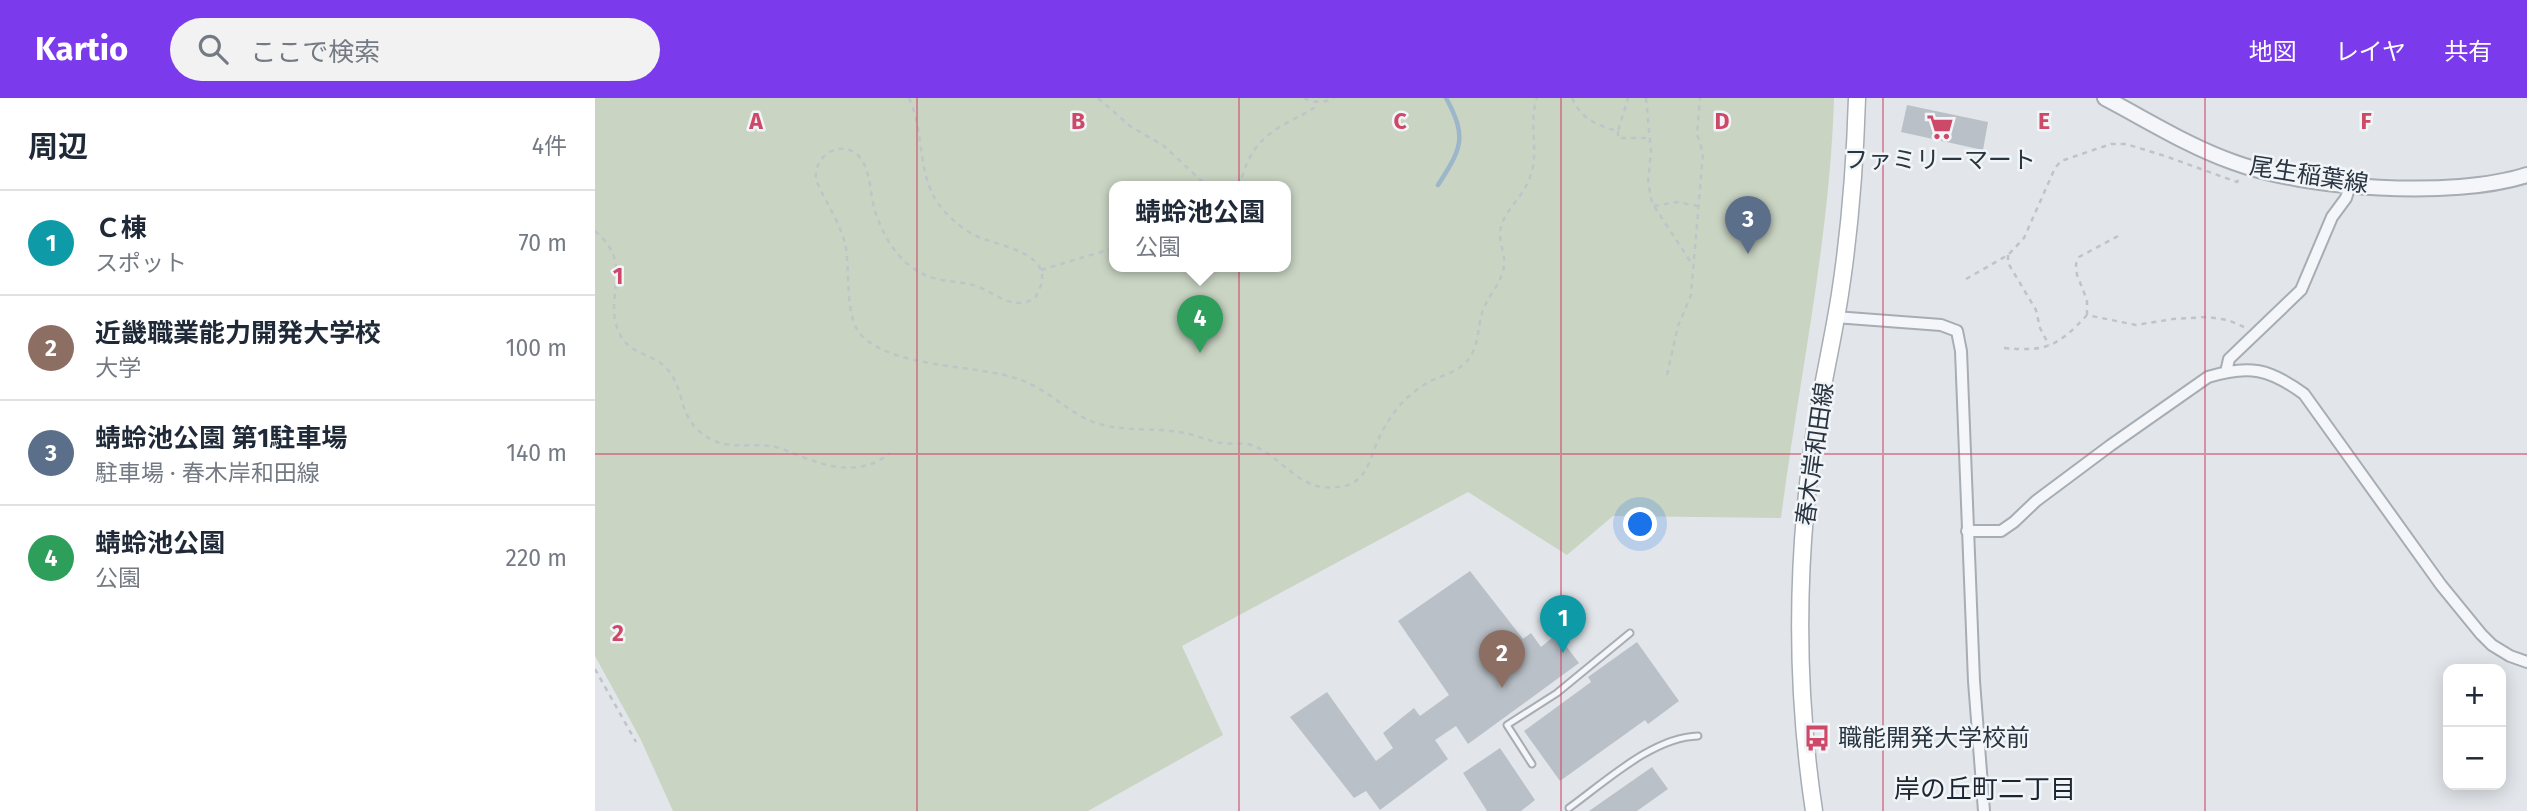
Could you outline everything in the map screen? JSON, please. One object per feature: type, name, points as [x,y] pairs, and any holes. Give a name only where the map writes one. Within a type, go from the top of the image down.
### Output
[{"type":"main road","name":"春木岸和田線","points":[[1814,811],[1801,669],[1801,579],[1812,450],[1849,226],[1856,148],[1857,98]]},
{"type":"street","name":"尾生稲葉線","points":[[2105,98],[2204,151],[2246,166],[2287,176],[2350,184],[2440,189],[2527,175]]},
{"type":"street","points":[[2226,372],[2229,359],[2301,290],[2332,216],[2346,198],[2350,184]]},
{"type":"street","points":[[1836,317],[1941,326],[1957,331],[1961,351],[1966,531],[1984,811]]},
{"type":"street","points":[[1966,531],[2001,531],[2036,501],[2208,377],[2247,369],[2265,371],[2304,394],[2441,585],[2481,634],[2511,656],[2527,662]]},
{"type":"lane","points":[[1532,764],[1507,725],[1557,693],[1630,633]]},
{"type":"lane","points":[[1569,808],[1643,755],[1684,736],[1698,736]]},
{"type":"path","points":[[909,98],[919,130],[924,174],[929,188],[947,214],[973,235],[1034,259],[1041,270],[1041,285],[1034,299],[1026,303],[1008,302],[979,286],[933,278],[909,265],[890,246],[879,223],[866,168],[861,158],[848,150],[839,149],[822,157],[817,164],[816,180],[845,245],[853,321],[858,332],[879,348],[951,368],[1017,378],[1048,393],[1080,416],[1105,426],[1173,430],[1216,442],[1249,444],[1270,456],[1303,482],[1324,488],[1348,485],[1358,480],[1364,473],[1381,433],[1403,402],[1425,384],[1465,364],[1474,350],[1485,306],[1503,271],[1500,229],[1530,179],[1534,158],[1532,113],[1537,98]]},
{"type":"path","points":[[1098,98],[1130,126],[1176,156],[1202,181]]},
{"type":"path","points":[[1304,98],[1315,102],[1334,98]]},
{"type":"path","points":[[1572,98],[1587,119],[1618,131]]},
{"type":"path","points":[[1628,98],[1618,138],[1651,138]]},
{"type":"path","points":[[1646,98],[1651,138],[1648,182],[1654,206],[1693,265]]},
{"type":"path","points":[[1667,375],[1678,326],[1691,295],[1703,153],[1697,134],[1700,98]]},
{"type":"path","points":[[1242,181],[1247,161],[1257,146],[1275,130],[1308,113],[1315,107],[1315,102]]},
{"type":"path","points":[[1966,279],[2008,255],[2024,238],[2055,168],[2061,161],[2111,144],[2126,144],[2238,183],[2246,166]]},
{"type":"path","points":[[1654,206],[1677,202],[1699,206]]},
{"type":"path","points":[[595,230],[608,243],[616,264],[618,276],[615,315],[619,333],[630,348],[666,367],[677,384],[685,412],[698,430],[720,444],[772,445],[815,463],[838,467],[864,467],[881,461],[890,453]]},
{"type":"path","points":[[2004,348],[2028,350],[2066,337],[2087,315],[2087,300],[2077,275],[2076,264],[2079,257],[2118,236]]},
{"type":"path","points":[[1041,270],[1109,250]]},
{"type":"path","points":[[2008,255],[2008,264],[2036,310],[2040,328],[2049,345]]},
{"type":"path","points":[[2087,315],[2136,324],[2207,317],[2228,320],[2256,332]]},
{"type":"path","points":[[595,669],[636,742]]},
{"type":"green space","points":[[595,98],[1834,98],[1827,203],[1781,518],[1613,516],[1567,555],[1468,492],[1182,646],[1223,735],[1088,811],[673,811],[640,738],[595,656]]},
{"type":"building","points":[[1907,105],[1988,122],[1983,150],[1901,132]]},
{"type":"building","points":[[1470,571],[1523,639],[1531,633],[1541,647],[1557,634],[1579,663],[1468,744],[1456,726],[1435,740],[1448,759],[1380,810],[1366,791],[1354,798],[1290,717],[1327,692],[1376,761],[1393,748],[1383,733],[1414,708],[1420,716],[1449,695],[1398,621]]},
{"type":"building","points":[[1637,642],[1679,701],[1648,724],[1645,720],[1560,781],[1524,731],[1591,682],[1588,677]]},
{"type":"building","points":[[1500,748],[1535,800],[1521,811],[1487,811],[1463,773]]},
{"type":"building","points":[[1652,767],[1668,789],[1637,811],[1589,811]]},
{"type":"waterway","points":[[1438,185],[1452,162],[1459,143],[1457,123],[1446,98]]},
{"type":"place","name":"ファミリーマート","points":[[1940,127]]},
{"type":"place","name":"蜻蛉池公園 第1駐車場","points":[[1748,254]]},
{"type":"place","name":"蜻蛉池公園","points":[[1200,353]]},
{"type":"place","name":"Ｃ棟","points":[[1563,653]]},
{"type":"place","name":"近畿職業能力開発大学校","points":[[1502,688]]},
{"type":"place","name":"職能開発大学校前","points":[[1817,738]]},
{"type":"district","name":"岸の丘町二丁目","points":[[1985,789]]}]
